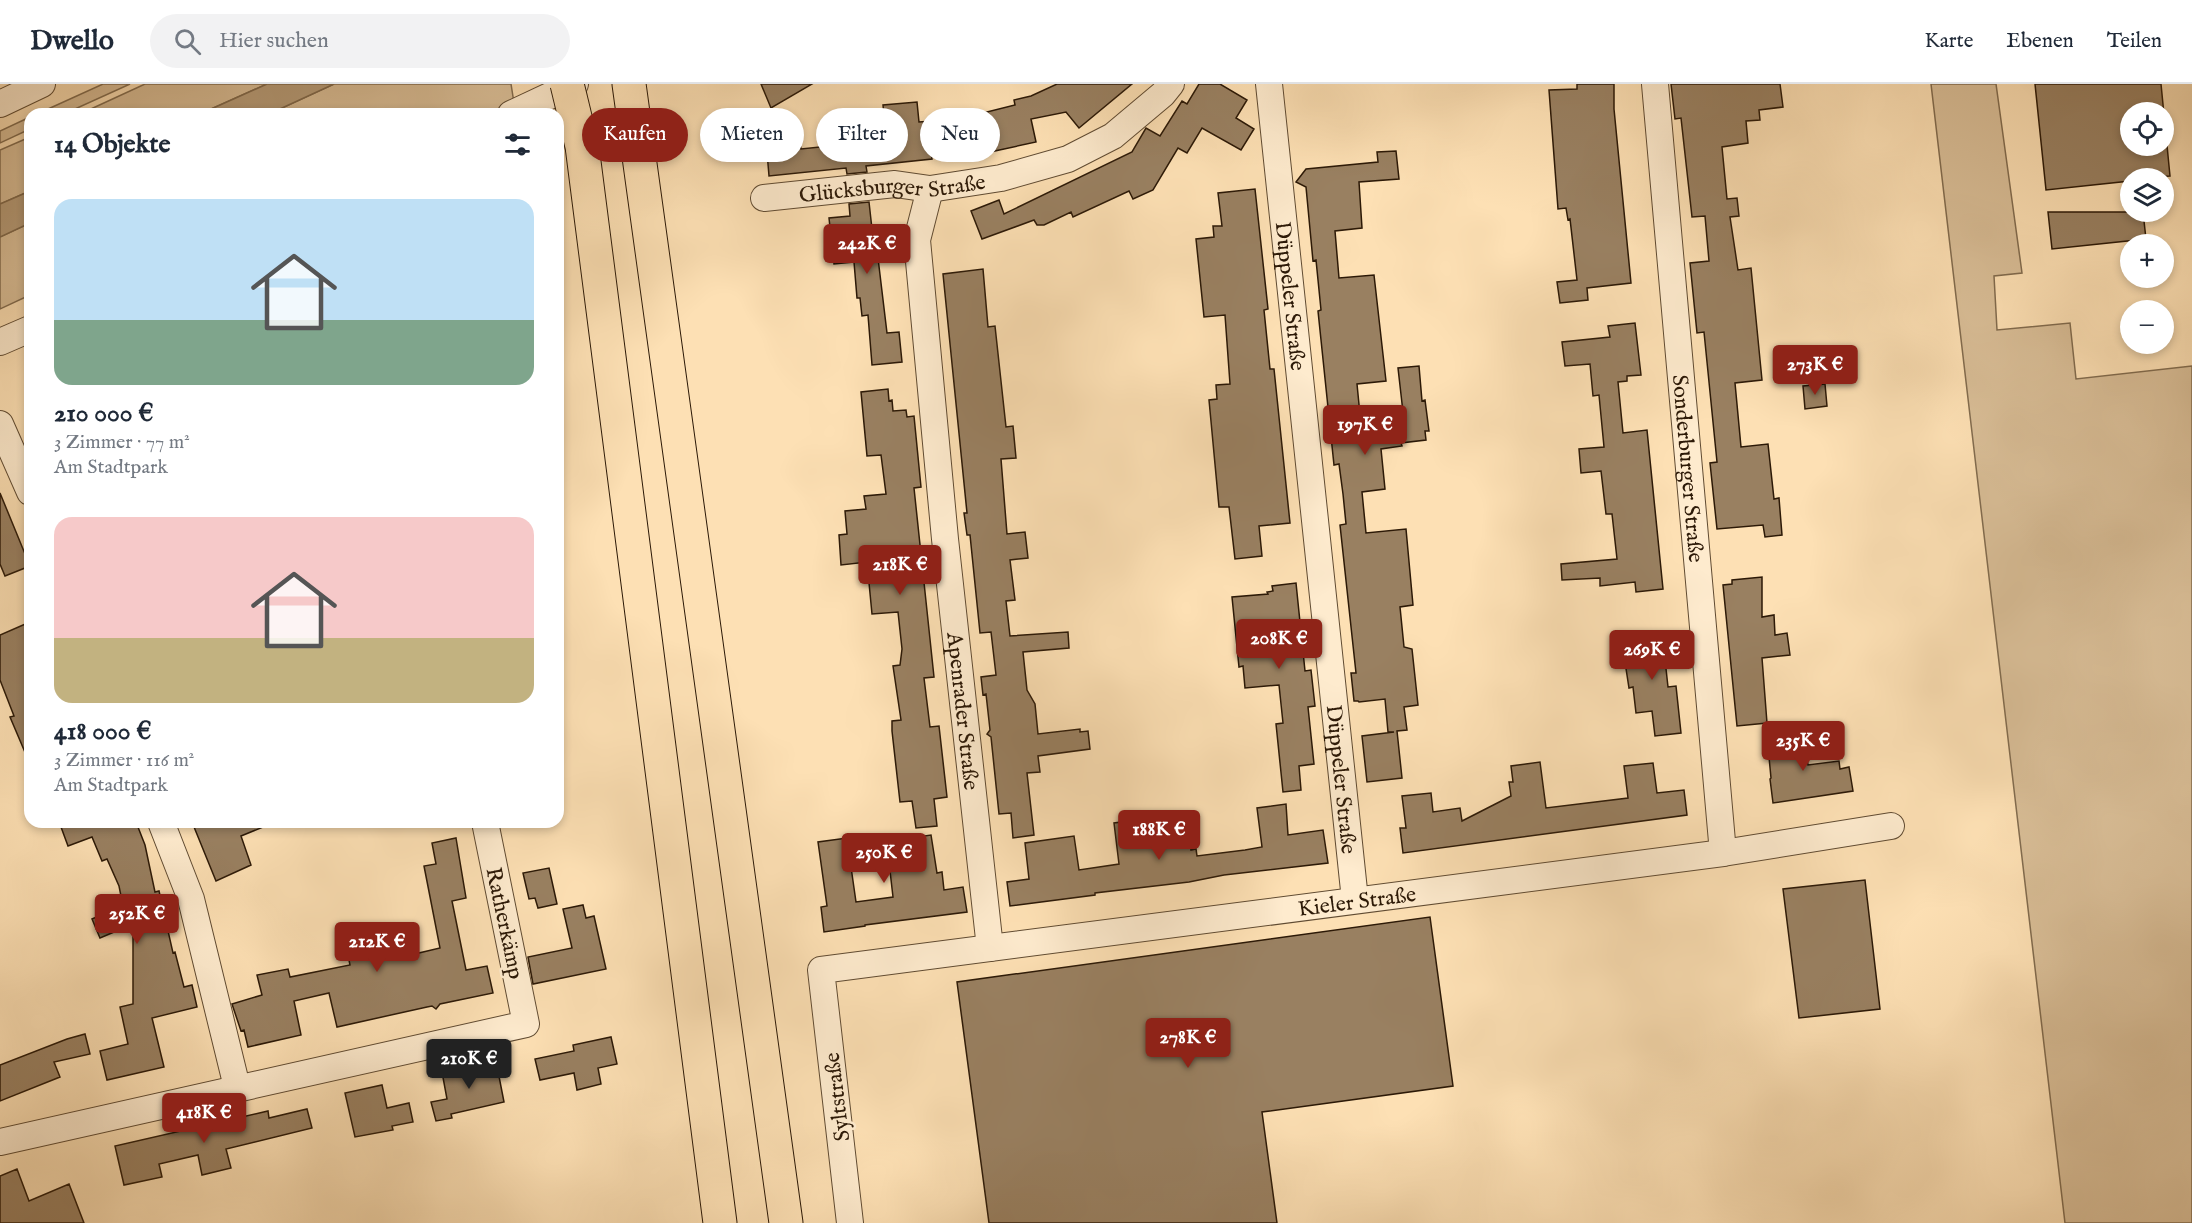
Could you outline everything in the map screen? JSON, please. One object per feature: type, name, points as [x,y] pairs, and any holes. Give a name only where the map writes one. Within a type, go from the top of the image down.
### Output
[{"type":"highway","points":[[567,84],[582,146]]},
{"type":"highway","points":[[574,84],[582,146]]},
{"type":"highway","points":[[629,84],[632,108]]},
{"type":"highway","points":[[634,84],[634,108]]},
{"type":"highway","points":[[584,162],[720,1223]]},
{"type":"highway","points":[[640,162],[786,1223]]},
{"type":"street","points":[[0,104],[42,84]]},
{"type":"street","points":[[524,108],[574,84]]},
{"type":"street","name":"Glücksburger Straße","points":[[764,198],[895,184],[930,189],[1001,178],[1068,159],[1113,136],[1171,84]]},
{"type":"street","name":"Düppeler Straße","points":[[1269,84],[1356,900]]},
{"type":"street","name":"Sonderburger Straße","points":[[1655,84],[1723,854]]},
{"type":"street","name":"Apenrader Straße","points":[[930,189],[917,240],[945,540],[990,948]]},
{"type":"street","points":[[0,342],[24,332]]},
{"type":"street","points":[[0,424],[24,478]]},
{"type":"street","name":"Kieler Straße","points":[[821,970],[1723,854],[1891,826]]},
{"type":"street","points":[[0,1142],[237,1087],[191,899],[163,828]]},
{"type":"street","name":"Ratherkämp","points":[[237,1087],[526,1024],[486,828]]},
{"type":"street","name":"Syltstraße","points":[[821,970],[850,1223]]},
{"type":"shaded area","points":[[103,84],[130,84],[77,108],[50,108]]},
{"type":"shaded area","points":[[145,84],[267,84],[213,108],[93,108]]},
{"type":"shaded area","points":[[267,84],[334,84],[282,108],[213,108]]},
{"type":"shaded area","points":[[334,84],[511,84],[514,103],[501,108],[282,108]]},
{"type":"shaded area","points":[[1931,84],[1996,84],[2022,273],[1994,276],[1997,330],[2070,323],[2076,379],[2192,366],[2192,1223],[2065,1223]]},
{"type":"shaded area","points":[[24,120],[24,132],[0,143],[0,131]]},
{"type":"shaded area","points":[[24,140],[24,194],[0,204],[0,150]]},
{"type":"shaded area","points":[[24,194],[24,226],[0,237],[0,204]]},
{"type":"shaded area","points":[[24,226],[24,298],[0,309],[0,237]]},
{"type":"building","points":[[761,84],[812,84],[771,108]]},
{"type":"building","points":[[1057,84],[1132,84],[1079,128],[1066,112],[1031,119],[1036,142],[1000,150],[1000,109],[1015,105],[1014,100],[1031,96]]},
{"type":"building","points":[[1199,84],[1220,84],[1247,100],[1236,118],[1254,129],[1241,150],[1202,128],[1187,153],[1178,148],[1153,190],[1133,199],[1129,191],[1073,217],[1071,212],[1044,225],[1037,225],[1034,220],[982,239],[971,211],[999,200],[1004,214],[1132,152],[1146,128],[1160,136],[1182,101],[1187,104]]},
{"type":"building","points":[[1577,84],[1614,84],[1614,109],[1631,283],[1587,288],[1588,300],[1560,303],[1557,282],[1577,280],[1570,219],[1568,220],[1566,208],[1558,209],[1549,90],[1577,89]]},
{"type":"building","points":[[1671,84],[1780,84],[1783,107],[1759,110],[1760,120],[1746,121],[1748,143],[1722,147],[1727,199],[1737,198],[1739,216],[1730,217],[1738,270],[1751,268],[1762,380],[1735,383],[1741,447],[1768,444],[1774,499],[1779,498],[1782,535],[1765,537],[1763,525],[1717,529],[1710,463],[1717,462],[1704,332],[1697,333],[1690,263],[1709,261],[1705,216],[1692,217],[1681,118],[1675,119]]},
{"type":"building","points":[[2035,84],[2161,84],[2163,102],[2120,102],[2120,156],[2168,156],[2169,168],[2120,168],[2120,182],[2046,190]]},
{"type":"building","points":[[917,102],[920,160],[908,162],[908,108],[883,108],[883,105]]},
{"type":"building","points":[[816,147],[816,162],[904,162],[866,166],[867,172],[847,174],[846,168],[769,176],[768,162],[804,162],[804,149]]},
{"type":"building","points":[[1396,151],[1399,179],[1359,182],[1362,228],[1335,231],[1339,278],[1374,275],[1386,381],[1357,384],[1361,425],[1404,421],[1398,368],[1419,366],[1422,401],[1425,400],[1429,431],[1425,431],[1426,440],[1401,443],[1402,446],[1381,449],[1385,489],[1362,492],[1366,533],[1406,529],[1413,605],[1400,607],[1404,647],[1412,649],[1418,705],[1404,707],[1407,730],[1397,731],[1402,778],[1367,782],[1362,736],[1394,732],[1388,732],[1385,699],[1354,701],[1351,673],[1356,673],[1340,525],[1346,524],[1343,494],[1339,464],[1334,465],[1318,311],[1321,310],[1316,260],[1313,261],[1306,187],[1296,182],[1306,169],[1378,162],[1377,152]]},
{"type":"building","points":[[1255,189],[1268,309],[1264,310],[1270,369],[1274,369],[1290,523],[1259,526],[1262,556],[1235,559],[1229,507],[1219,507],[1209,400],[1217,399],[1216,385],[1230,384],[1225,315],[1204,317],[1196,239],[1214,237],[1213,226],[1222,226],[1218,193]]},
{"type":"building","points":[[869,202],[872,229],[888,227],[891,257],[878,258],[887,333],[899,332],[902,362],[872,365],[868,315],[862,316],[860,298],[857,298],[854,262],[834,264],[829,218],[850,216],[849,204]]},
{"type":"building","points":[[2048,212],[2120,212],[2120,222],[2144,222],[2145,234],[2120,234],[2120,242],[2052,249]]},
{"type":"building","points":[[983,269],[988,327],[995,326],[1006,427],[1013,426],[1016,458],[1001,459],[1007,534],[1025,532],[1028,558],[1010,560],[1015,600],[1006,601],[1010,636],[1068,632],[1069,648],[1023,652],[1027,690],[1035,704],[1038,734],[1080,729],[1080,732],[1088,731],[1090,749],[1038,756],[1040,772],[1027,773],[1034,835],[1013,838],[1011,813],[999,814],[991,737],[987,734],[990,730],[986,694],[983,695],[981,677],[996,675],[991,632],[980,633],[970,535],[967,535],[964,513],[967,513],[943,274]]},
{"type":"building","points":[[1635,323],[1641,375],[1627,376],[1627,381],[1618,382],[1623,433],[1647,430],[1663,589],[1636,592],[1635,582],[1600,586],[1600,578],[1562,580],[1561,564],[1617,559],[1612,514],[1606,514],[1601,471],[1581,473],[1579,449],[1604,447],[1599,395],[1593,396],[1590,364],[1565,366],[1562,342],[1610,337],[1608,326]]},
{"type":"building","points":[[1825,384],[1827,406],[1805,409],[1803,386]]},
{"type":"building","points":[[888,389],[893,411],[906,410],[907,417],[914,416],[921,487],[914,488],[934,677],[924,678],[930,727],[939,726],[947,797],[934,799],[937,826],[916,828],[912,801],[900,802],[892,731],[892,721],[901,720],[893,666],[900,665],[902,649],[898,612],[872,614],[867,562],[841,565],[839,535],[847,534],[845,511],[866,509],[864,496],[886,494],[881,455],[867,456],[861,392]]},
{"type":"building","points":[[0,493],[24,551],[24,568],[5,576],[0,564]]},
{"type":"building","points":[[1762,577],[1762,617],[1774,615],[1775,635],[1787,633],[1790,655],[1762,658],[1767,723],[1737,726],[1723,585],[1732,584],[1732,580]]},
{"type":"building","points":[[1296,583],[1305,671],[1311,670],[1315,706],[1308,707],[1314,764],[1299,766],[1301,790],[1283,792],[1276,724],[1283,723],[1279,685],[1245,688],[1243,666],[1239,667],[1232,597],[1268,594],[1267,592],[1273,591],[1272,586]]},
{"type":"building","points":[[24,625],[24,750],[10,717],[14,716],[0,680],[0,635]]},
{"type":"building","points":[[1662,632],[1668,687],[1676,686],[1681,733],[1655,736],[1652,711],[1636,713],[1633,687],[1629,688],[1621,636]]},
{"type":"building","points":[[1803,734],[1808,765],[1839,761],[1840,769],[1849,767],[1853,791],[1773,803],[1769,737]]},
{"type":"building","points":[[1540,762],[1546,808],[1628,798],[1624,766],[1653,763],[1657,793],[1684,790],[1687,815],[1403,853],[1400,828],[1406,828],[1402,796],[1431,793],[1433,812],[1460,808],[1462,821],[1511,796],[1509,782],[1513,782],[1511,766]]},
{"type":"building","points":[[1286,804],[1288,835],[1323,830],[1328,863],[1224,875],[1189,882],[1010,906],[1007,882],[1029,879],[1025,843],[1074,836],[1079,870],[1119,864],[1114,823],[1136,820],[1137,832],[1176,827],[1177,838],[1189,836],[1191,850],[1196,849],[1197,856],[1245,850],[1262,847],[1257,808]]},
{"type":"building","points":[[61,828],[138,828],[145,845],[155,892],[159,891],[173,953],[175,952],[184,987],[192,985],[197,1007],[152,1018],[164,1067],[107,1080],[100,1051],[128,1044],[120,1007],[133,1004],[133,924],[100,938],[92,919],[123,906],[119,886],[107,859],[102,861],[92,837],[68,846]]},
{"type":"building","points":[[194,828],[261,828],[241,836],[251,865],[216,881]]},
{"type":"building","points":[[931,835],[937,873],[942,872],[944,890],[963,887],[967,912],[824,932],[821,907],[827,906],[818,842],[847,838],[848,847]],"holes":[[[889,862],[893,897],[856,902],[851,867]]]},
{"type":"building","points":[[456,838],[466,898],[452,901],[466,970],[487,966],[493,993],[440,1004],[436,1009],[432,1006],[337,1027],[329,993],[294,1001],[301,1035],[248,1047],[244,1030],[241,1031],[232,1004],[262,995],[257,975],[288,969],[290,977],[350,965],[348,955],[367,950],[370,960],[405,953],[406,956],[440,948],[424,866],[436,864],[432,843]]},
{"type":"building","points":[[549,868],[557,904],[538,908],[535,898],[529,899],[523,873]]},
{"type":"building","points":[[1865,880],[1880,1009],[1799,1018],[1783,889]]},
{"type":"building","points":[[583,905],[586,918],[594,916],[606,969],[533,984],[528,957],[572,948],[563,909]]},
{"type":"building","points":[[1430,917],[1453,1086],[1262,1112],[1277,1223],[989,1223],[957,982]]},
{"type":"building","points":[[85,1034],[90,1054],[54,1062],[60,1077],[0,1101],[0,1065]]},
{"type":"building","points":[[611,1037],[617,1064],[598,1068],[601,1084],[577,1090],[574,1073],[540,1080],[535,1059],[574,1051],[573,1045]]},
{"type":"building","points":[[496,1061],[504,1102],[451,1114],[452,1118],[436,1121],[431,1102],[447,1099],[442,1072]]},
{"type":"building","points":[[382,1085],[387,1108],[409,1103],[413,1122],[392,1126],[393,1130],[355,1137],[345,1093]]},
{"type":"building","points":[[307,1109],[312,1128],[226,1149],[231,1168],[202,1175],[198,1155],[159,1164],[162,1177],[124,1185],[115,1146],[268,1111],[269,1118]]},
{"type":"building","points":[[17,1169],[29,1201],[69,1184],[84,1223],[0,1223],[0,1176]]}]
